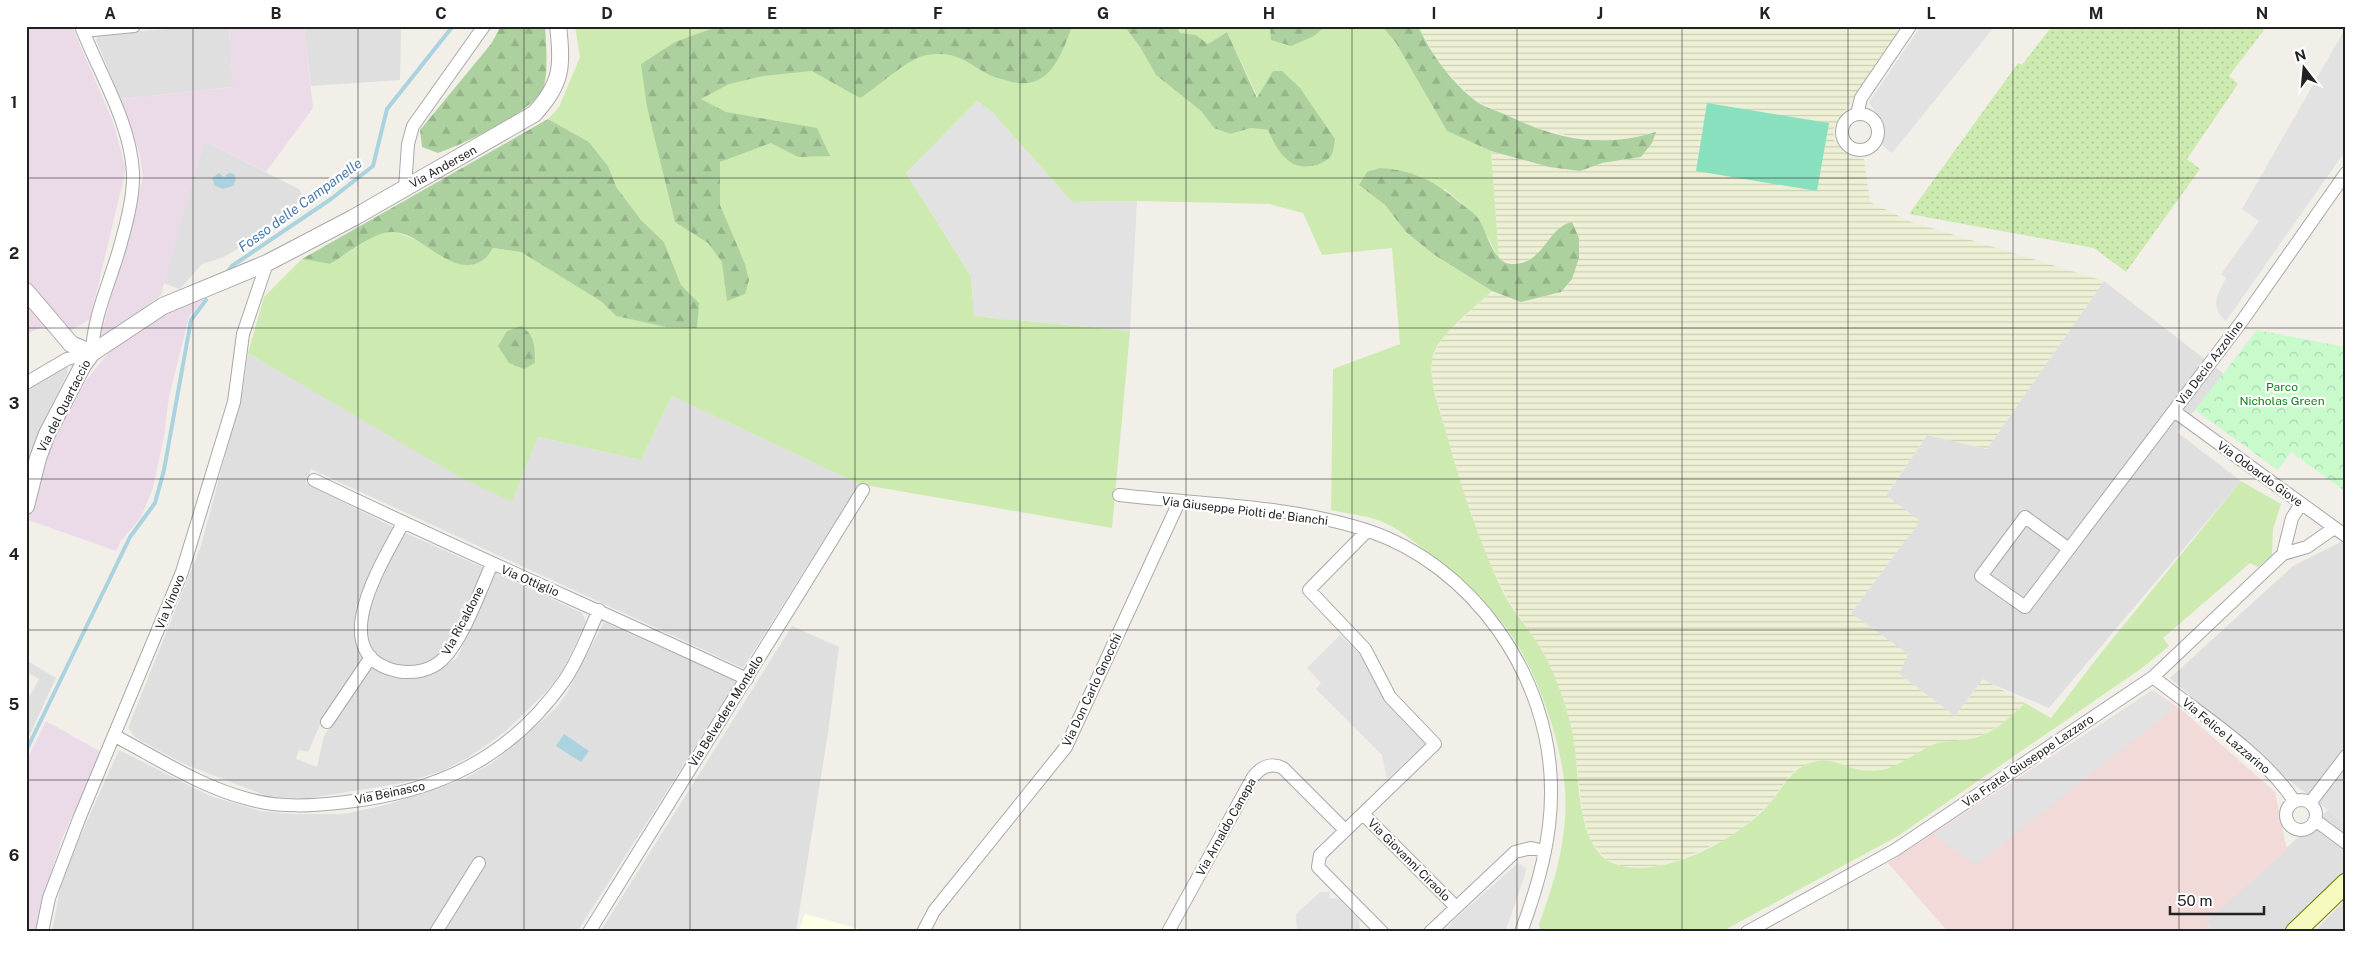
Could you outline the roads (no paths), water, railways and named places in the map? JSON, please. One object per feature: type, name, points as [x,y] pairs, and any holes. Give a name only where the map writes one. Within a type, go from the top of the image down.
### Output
[{"type":"main road","points":[[2295,932],[2346,883]]},
{"type":"street","points":[[92,353],[94,332],[128,216],[133,173],[130,152],[118,112],[82,28],[134,26]]},
{"type":"street","points":[[405,188],[408,144],[414,126],[484,26]]},
{"type":"street","name":"Via Andersen","points":[[267,264],[534,114],[548,98],[558,79],[561,60],[558,26]]},
{"type":"street","points":[[1857,114],[1861,98],[1910,26]]},
{"type":"street","name":"Via Decio Azzolino","points":[[2069,549],[2025,517],[1981,576],[2025,607],[2174,411],[2264,290],[2346,173]]},
{"type":"street","name":"Via del Quartaccio","points":[[26,506],[32,461],[83,365],[92,353],[163,306],[267,264]]},
{"type":"street","name":"Via Vinovo","points":[[42,932],[56,876],[115,736],[192,544],[234,402],[245,328],[267,264]]},
{"type":"street","points":[[26,291],[71,344],[92,353]]},
{"type":"street","points":[[26,383],[67,359],[92,353]]},
{"type":"street","name":"Via Odoardo Giove","points":[[2174,411],[2346,536]]},
{"type":"street","name":"Via Ottiglio","points":[[314,480],[492,564],[599,610],[746,680]]},
{"type":"street","name":"Via Belvedere Montello","points":[[589,932],[863,490]]},
{"type":"street","name":"Via Giuseppe Piolti de' Bianchi","points":[[1119,495],[1316,518],[1367,531],[1414,553],[1456,583],[1487,614],[1515,657],[1534,699],[1547,748],[1551,788],[1550,820],[1537,886],[1521,932]]},
{"type":"street","name":"Via Don Carlo Gnocchi","points":[[923,932],[939,905],[1066,747],[1179,502]]},
{"type":"street","points":[[2301,504],[2292,518],[2284,554],[2307,547],[2334,528]]},
{"type":"street","points":[[327,722],[372,657],[362,638],[362,607],[403,523]]},
{"type":"street","points":[[1367,531],[1309,590],[1365,649],[1390,697],[1435,744],[1320,855],[1318,867],[1382,932]]},
{"type":"street","name":"Via Fratel Giuseppe Lazzaro","points":[[1747,932],[1895,850],[2153,677],[2284,554]]},
{"type":"street","name":"Via Ricaldone","points":[[372,657],[386,667],[403,672],[421,671],[440,662],[453,646],[492,564]]},
{"type":"street","name":"Via Beinasco","points":[[115,736],[206,784],[259,802],[282,805],[324,805],[412,791],[452,776],[473,765],[536,716],[566,679],[599,610]]},
{"type":"street","name":"Via Felice Lazzarino","points":[[2153,677],[2243,748],[2280,782],[2294,801]]},
{"type":"street","points":[[2310,803],[2346,756]]},
{"type":"street","name":"Via Arnaldo Canepa","points":[[1168,932],[1252,777],[1260,769],[1270,765],[1283,768],[1345,830]]},
{"type":"street","points":[[2302,800],[2310,803],[2316,811],[2315,820],[2303,830],[2298,830],[2289,825],[2286,812],[2294,801],[2302,800]]},
{"type":"street","name":"Via Giovanni Ciraolo","points":[[1363,814],[1456,907]]},
{"type":"street","points":[[2315,820],[2346,844]]},
{"type":"street","points":[[1430,932],[1515,852],[1531,848],[1545,851]]},
{"type":"street","points":[[436,932],[479,863]]},
{"type":"water","points":[[219,173],[224,177],[229,173],[234,174],[236,179],[233,186],[223,189],[215,186],[212,178]]},
{"type":"water","points":[[564,734],[589,751],[581,762],[556,746]]},
{"type":"waterway","name":"Fosso delle Campanelle","points":[[228,271],[232,266],[331,199],[373,166],[387,109],[453,26]]},
{"type":"waterway","points":[[26,751],[130,537],[155,503],[164,470],[191,320],[206,300]]},
{"type":"park label","name":"Parco Nicholas Green","points":[[2282,394]]}]
